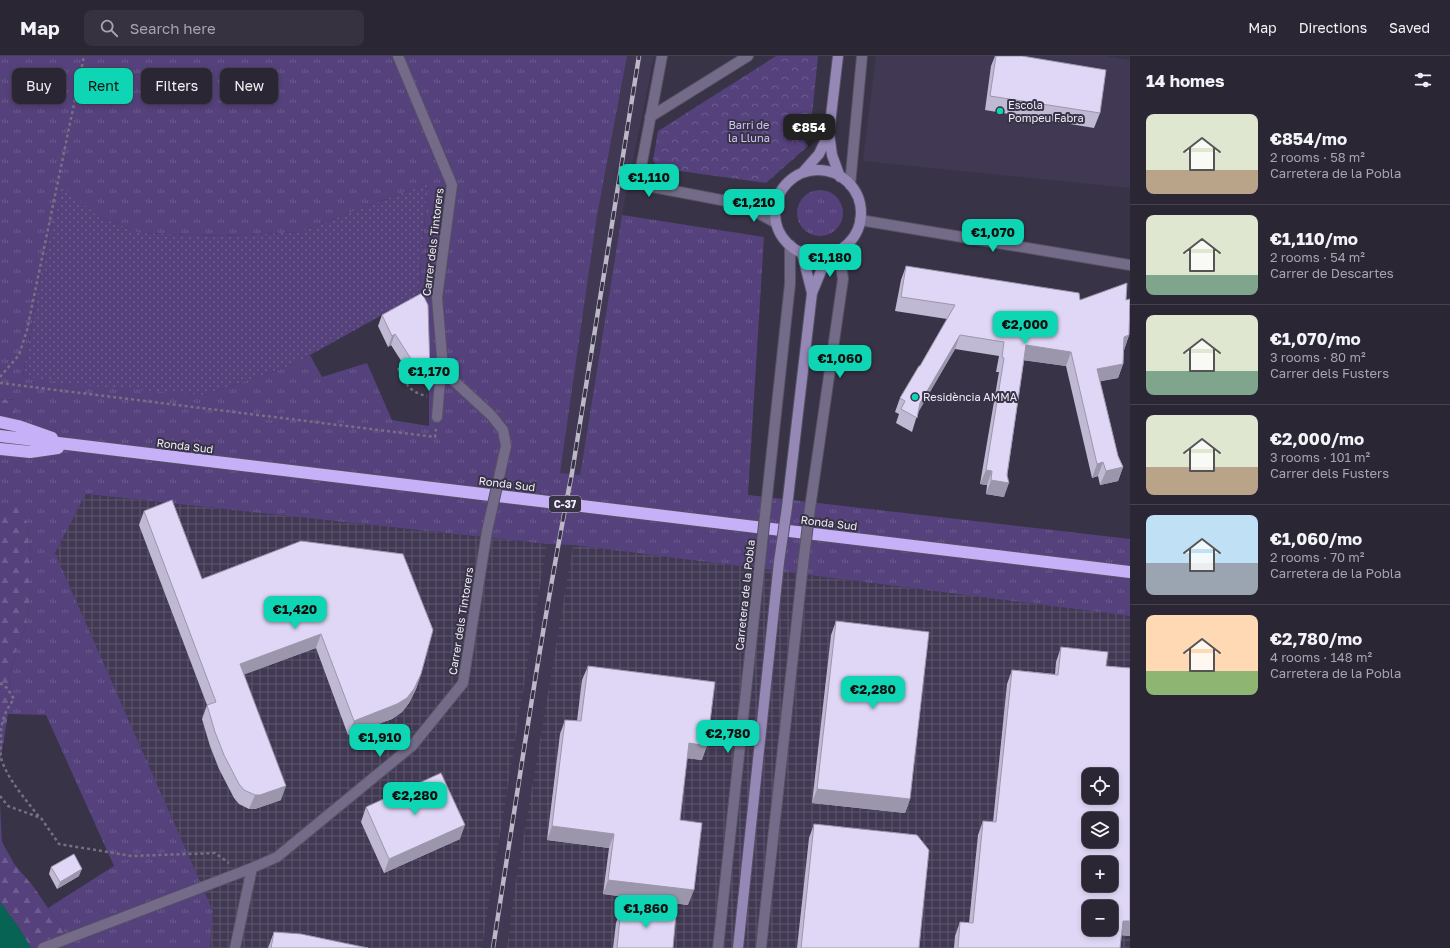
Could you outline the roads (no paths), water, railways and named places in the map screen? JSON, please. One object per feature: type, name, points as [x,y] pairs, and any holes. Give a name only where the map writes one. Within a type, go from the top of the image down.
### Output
[{"type":"highway","points":[[0,422],[18,426],[74,446]]},
{"type":"highway","name":"Ronda Sud","points":[[0,436],[1130,572]]},
{"type":"highway","points":[[0,449],[30,452],[74,446]]},
{"type":"street","name":"Carrer dels Tintorers","points":[[398,56],[452,185],[437,298],[442,356],[437,417]]},
{"type":"street","points":[[662,56],[640,173],[653,187],[742,204],[776,223]]},
{"type":"street","points":[[650,117],[732,61],[748,56]]},
{"type":"street","points":[[838,56],[829,133],[832,155],[840,177]]},
{"type":"street","points":[[850,185],[862,56]]},
{"type":"street","points":[[803,172],[816,170],[828,171],[840,177],[850,185],[856,195],[860,207],[860,220],[856,232],[849,242],[839,250],[828,254],[815,256],[802,253],[790,245],[781,235],[776,223],[775,210],[778,198],[784,187],[792,178],[803,172],[819,154],[829,133]]},
{"type":"street","points":[[742,204],[778,198]]},
{"type":"street","points":[[860,220],[1130,265]]},
{"type":"street","name":"Carretera de la Pobla","points":[[718,948],[790,284],[790,245]]},
{"type":"street","points":[[761,948],[810,508],[843,279],[839,250]]},
{"type":"street","points":[[802,253],[812,293]]},
{"type":"street","points":[[738,948],[779,562],[787,507],[812,293],[828,254]]},
{"type":"street","name":"Carrer dels Tintorers","points":[[43,948],[277,857],[412,746],[463,684],[487,531],[506,446],[503,430],[491,415],[442,369]]},
{"type":"street","points":[[235,948],[252,868]]},
{"type":"railway","points":[[493,948],[530,710],[572,473],[639,56]]},
{"type":"place","name":"Escola Pompeu Fabra","points":[[1000,111]]},
{"type":"place","name":"Residència AMMA","points":[[915,397]]},
{"type":"park label","name":"Barri de la Lluna","points":[[749,131]]}]
